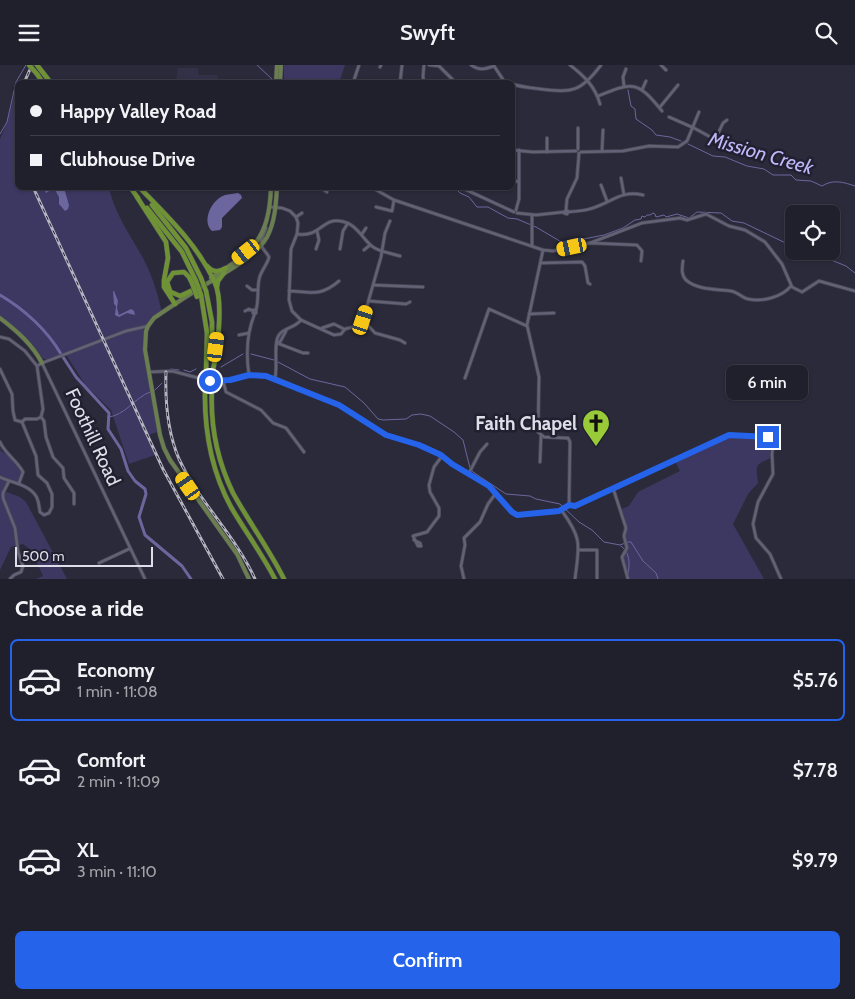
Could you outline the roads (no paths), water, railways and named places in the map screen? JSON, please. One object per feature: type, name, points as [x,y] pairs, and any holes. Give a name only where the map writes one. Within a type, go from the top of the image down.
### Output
[{"type":"highway","points":[[29,65],[41,80]]},
{"type":"highway","points":[[38,67],[49,80]]},
{"type":"highway","points":[[132,190],[166,242],[168,258],[164,284],[166,291],[176,304]]},
{"type":"highway","points":[[141,190],[183,244],[206,291],[212,322],[212,413],[214,436],[226,476],[239,503],[284,579]]},
{"type":"highway","points":[[142,190],[179,228],[204,264],[216,286],[218,303]]},
{"type":"highway","points":[[137,197],[175,242],[187,260],[199,296],[207,343],[206,426],[216,473],[232,507],[275,579]]},
{"type":"highway","points":[[204,264],[215,271],[221,271],[226,268]]},
{"type":"highway","points":[[176,304],[168,289],[168,278],[177,272],[187,274],[194,282]]},
{"type":"highway","points":[[212,375],[218,330],[218,283],[224,273]]},
{"type":"highway","points":[[168,289],[173,294],[180,296],[193,290]]},
{"type":"main road","points":[[278,65],[279,80]]},
{"type":"main road","points":[[249,579],[237,554],[167,454],[160,435],[144,343],[148,326],[154,318],[212,279],[253,246],[266,228],[273,207],[271,190]]},
{"type":"main road","points":[[176,304],[193,290],[224,273],[261,245],[271,228],[276,190]]},
{"type":"main road","name":"Foothill Road","points":[[0,318],[35,349],[42,363]]},
{"type":"street","points":[[354,80],[359,65]]},
{"type":"street","points":[[400,80],[402,65]]},
{"type":"street","points":[[424,65],[424,80]]},
{"type":"street","points":[[429,65],[439,66],[453,80]]},
{"type":"street","points":[[472,65],[475,68],[484,69],[494,65],[503,80]]},
{"type":"street","points":[[570,65],[588,80],[598,96],[600,104]]},
{"type":"street","points":[[515,84],[567,91],[578,88],[602,65]]},
{"type":"street","points":[[661,65],[666,70]]},
{"type":"street","points":[[624,85],[623,77],[626,69]]},
{"type":"street","points":[[642,90],[646,81]]},
{"type":"street","points":[[598,96],[624,85],[636,87],[642,90],[662,111]]},
{"type":"street","points":[[660,107],[678,85]]},
{"type":"street","points":[[515,149],[623,151],[649,146],[678,147],[687,141],[699,111]]},
{"type":"street","points":[[669,117],[694,127],[715,140],[749,155]]},
{"type":"street","points":[[715,140],[727,119]]},
{"type":"street","points":[[566,211],[566,199],[577,178],[578,128]]},
{"type":"street","points":[[602,151],[603,130]]},
{"type":"street","points":[[547,138],[547,151]]},
{"type":"street","points":[[516,211],[519,150]]},
{"type":"street","points":[[621,178],[624,195]]},
{"type":"street","points":[[600,185],[607,201]]},
{"type":"street","points":[[376,190],[394,201],[543,250],[553,251],[590,243],[642,223],[680,218],[687,220],[706,215],[729,226],[745,230],[765,242],[782,264],[791,286],[797,291],[802,292],[819,281],[855,291]]},
{"type":"street","points":[[467,190],[516,211],[532,215],[592,209],[624,195],[635,193],[643,195]]},
{"type":"street","points":[[376,207],[392,211],[394,201]]},
{"type":"street","points":[[273,207],[290,211],[296,217],[298,223],[297,233],[291,249],[289,300],[292,311],[301,320],[334,335],[340,334],[345,329],[353,327],[363,320],[383,251],[385,233],[390,221]]},
{"type":"street","points":[[296,217],[302,213]]},
{"type":"street","points":[[532,215],[532,246]]},
{"type":"street","points":[[297,233],[308,235],[327,223],[338,220],[348,223],[362,234],[370,245],[400,256]]},
{"type":"street","points":[[340,249],[348,223]]},
{"type":"street","points":[[249,375],[250,324],[255,311],[259,279],[262,270],[268,264],[269,257],[261,245],[261,240],[266,235],[266,228]]},
{"type":"street","points":[[362,234],[366,228]]},
{"type":"street","points":[[316,249],[319,240],[317,231]]},
{"type":"street","points":[[590,243],[637,245],[642,251],[641,261]]},
{"type":"street","points":[[364,250],[370,245]]},
{"type":"street","points":[[540,462],[541,436],[538,428],[539,377],[527,326],[542,263],[543,250]]},
{"type":"street","points":[[682,261],[682,274],[686,281],[711,289],[737,292],[747,299],[770,299],[787,291],[791,286]]},
{"type":"street","points":[[542,263],[582,262],[585,266],[588,283],[590,284]]},
{"type":"street","points":[[289,291],[320,293],[328,290],[339,281]]},
{"type":"street","points":[[373,285],[423,287]]},
{"type":"street","points":[[246,286],[252,290],[258,290]]},
{"type":"street","points":[[368,301],[410,302]]},
{"type":"street","points":[[465,379],[489,309],[527,326]]},
{"type":"street","points":[[245,311],[255,311]]},
{"type":"street","points":[[529,314],[554,313]]},
{"type":"street","points":[[277,343],[280,342],[286,330],[297,325],[301,320]]},
{"type":"street","points":[[363,320],[376,333],[405,343]]},
{"type":"street","points":[[322,328],[334,324],[345,329]]},
{"type":"street","points":[[37,367],[42,363],[126,331],[145,325],[148,326]]},
{"type":"street","points":[[239,335],[249,333]]},
{"type":"street","points":[[0,337],[8,339],[25,351],[37,367],[43,409],[41,417],[44,421],[46,437],[53,457],[63,468],[64,478],[74,493],[74,505]]},
{"type":"street","points":[[277,343],[303,353],[308,353]]},
{"type":"street","points":[[275,378],[277,343]]},
{"type":"street","name":"Foothill Road","points":[[42,363],[145,579]]},
{"type":"street","points":[[0,369],[12,394],[15,420],[22,421],[24,419],[41,417]]},
{"type":"street","points":[[149,372],[172,371],[202,380],[223,381],[249,375],[275,378],[339,405],[386,435],[419,445],[442,456],[452,464],[471,470],[517,515],[564,509],[569,505],[575,506],[729,435],[768,437],[774,439],[772,454],[773,474],[758,502],[753,524],[756,538],[770,554],[781,579]]},
{"type":"street","points":[[223,381],[224,390],[228,394],[261,410],[273,423],[286,428],[304,452]]},
{"type":"street","points":[[0,477],[19,484],[36,495],[41,514],[46,515],[52,507],[52,494],[47,483],[38,475],[36,456],[22,421]]},
{"type":"street","points":[[541,436],[565,438],[570,442],[569,505]]},
{"type":"street","points":[[0,442],[4,451],[12,455],[23,473],[19,484]]},
{"type":"street","points":[[471,470],[480,452],[487,444]]},
{"type":"street","points":[[414,540],[413,536],[427,532],[439,516],[439,508],[428,485],[434,467],[442,456]]},
{"type":"street","points":[[10,481],[3,493],[3,498],[15,527],[18,552],[23,565],[21,572],[10,579]]},
{"type":"street","points":[[613,488],[626,529],[624,533],[626,549],[622,557],[628,577]]},
{"type":"street","points":[[464,579],[461,567],[465,545],[464,538],[478,525],[488,504],[496,493]]},
{"type":"street","points":[[564,509],[573,529],[579,550],[575,579]]},
{"type":"street","points":[[98,563],[130,549]]},
{"type":"street","points":[[579,550],[597,550],[597,579]]},
{"type":"waterway","points":[[17,80],[26,65]]},
{"type":"waterway","points":[[257,65],[273,80]]},
{"type":"waterway","points":[[0,134],[7,122],[15,86]]},
{"type":"waterway","name":"Mission Creek","points":[[628,90],[631,106],[635,109],[636,119],[656,135],[681,141]]},
{"type":"waterway","name":"Mission Creek","points":[[688,144],[713,156],[725,157],[747,166],[764,169],[773,175],[791,175],[796,180],[811,181],[822,186],[834,182],[855,186]]},
{"type":"waterway","points":[[457,190],[469,197],[477,207],[488,207],[508,218],[517,219],[536,227],[563,243],[604,235],[623,228],[635,220],[641,219],[642,216],[645,217],[653,213],[656,217],[677,214],[689,218],[697,212],[721,213],[732,221],[744,223],[785,243]]},
{"type":"waterway","points":[[831,260],[846,266],[855,273]]},
{"type":"waterway","points":[[0,295],[34,321],[61,354]]},
{"type":"waterway","points":[[221,367],[243,354]]},
{"type":"waterway","points":[[251,354],[274,360]]},
{"type":"waterway","points":[[63,357],[76,377],[109,413],[108,429],[121,449],[128,471],[135,481],[145,489],[146,494],[139,517],[145,535],[182,566],[191,579]]},
{"type":"waterway","points":[[278,362],[310,379],[345,387],[364,403],[378,419],[406,419],[412,415],[421,414],[430,416],[463,440],[470,468],[473,472],[506,494],[530,496],[560,504],[604,542],[620,545],[631,542],[643,561],[656,573],[658,579]]},
{"type":"waterway","points":[[171,369],[179,370]]},
{"type":"waterway","points":[[184,370],[190,372],[196,369]]},
{"type":"waterway","points":[[154,391],[162,383]]},
{"type":"waterway","points":[[108,417],[119,414],[150,392]]},
{"type":"waterway","points":[[621,546],[629,558],[628,574]]},
{"type":"railway","points":[[25,80],[32,65]]},
{"type":"railway","points":[[34,190],[163,469],[223,579]]},
{"type":"railway","points":[[166,372],[168,416],[172,438],[179,459],[196,490],[238,548],[255,579]]},
{"type":"place","name":"Faith Chapel","points":[[596,447]]}]
